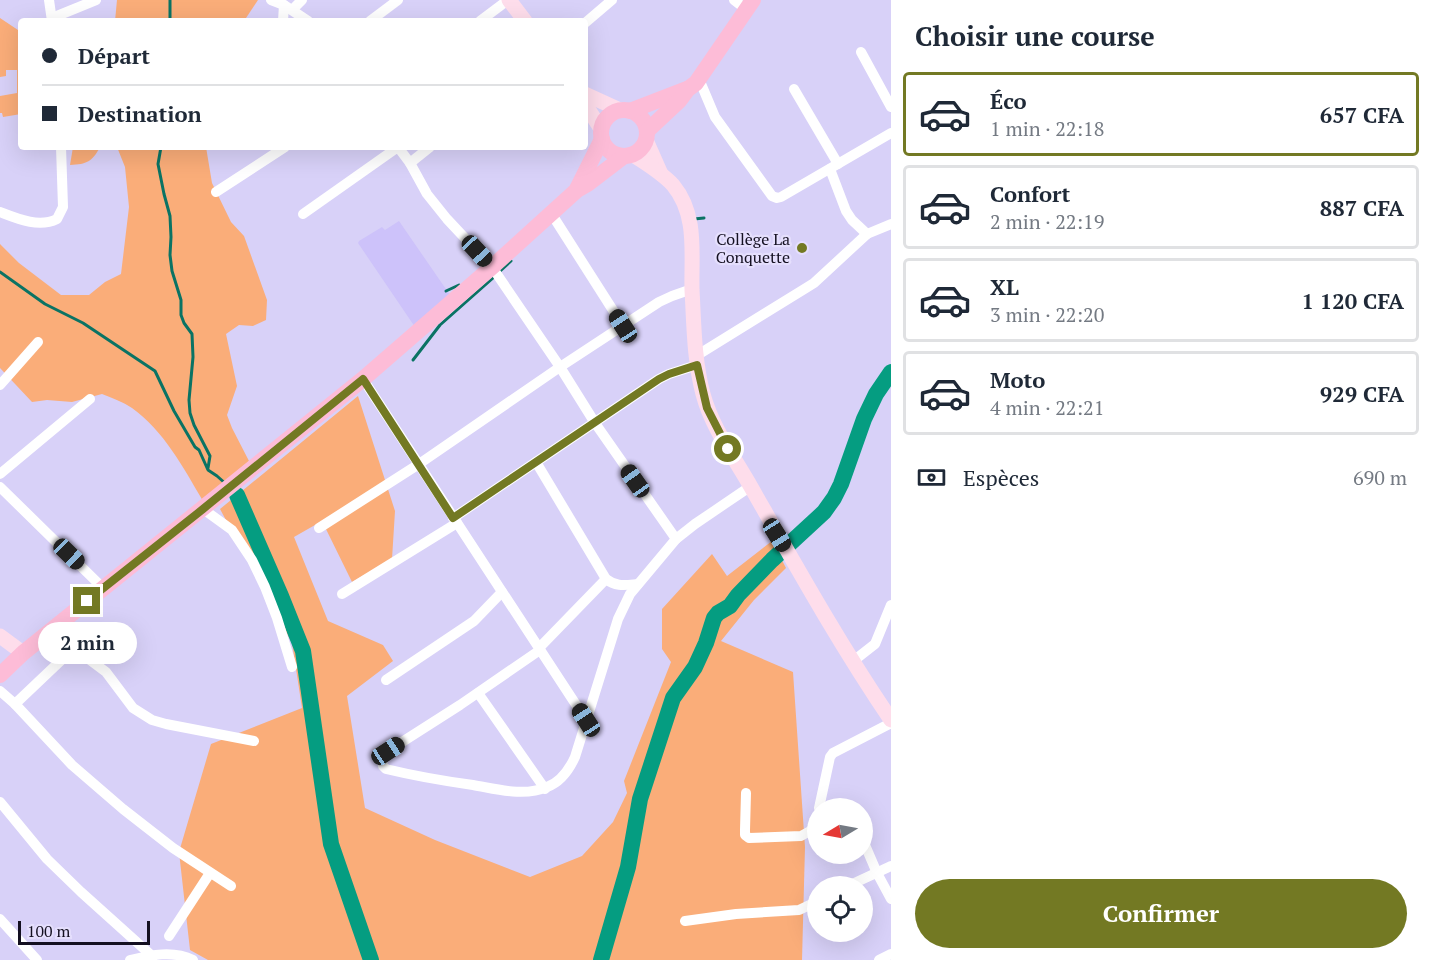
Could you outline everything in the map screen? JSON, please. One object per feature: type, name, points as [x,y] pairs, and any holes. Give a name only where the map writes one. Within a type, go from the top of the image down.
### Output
[{"type":"main road","points":[[509,0],[523,18]]},
{"type":"main road","points":[[0,675],[23,653],[363,379],[577,190],[642,149],[647,136],[694,84],[745,3]]},
{"type":"main road","points":[[577,190],[605,120],[611,114],[694,84]]},
{"type":"main road","points":[[588,95],[638,115],[644,122],[661,174]]},
{"type":"main road","points":[[588,110],[606,148],[613,154],[628,156],[661,174],[678,192],[688,214],[692,234],[696,360],[707,408],[777,535],[852,662],[891,722]]},
{"type":"main road","points":[[0,636],[23,653]]},
{"type":"street","points":[[49,0],[52,18]]},
{"type":"street","points":[[56,18],[96,0]]},
{"type":"street","points":[[271,0],[288,7],[304,18]]},
{"type":"street","points":[[284,18],[288,7],[302,0]]},
{"type":"street","points":[[374,18],[398,0]]},
{"type":"street","points":[[484,18],[509,0]]},
{"type":"street","points":[[588,20],[612,0]]},
{"type":"street","points":[[861,52],[891,107]]},
{"type":"street","points":[[694,84],[772,196],[777,198],[891,133]]},
{"type":"street","points":[[794,89],[834,166],[846,211],[867,234]]},
{"type":"street","points":[[0,212],[30,222],[46,224],[57,219],[63,207],[61,150]]},
{"type":"street","points":[[216,192],[280,150]]},
{"type":"street","points":[[303,214],[394,150]]},
{"type":"street","points":[[400,150],[427,194],[492,267],[595,423],[676,539]]},
{"type":"street","points":[[410,163],[426,150]]},
{"type":"street","points":[[551,213],[623,326]]},
{"type":"street","points":[[342,594],[669,374],[696,360],[814,283],[867,234],[891,224]]},
{"type":"street","points":[[319,528],[659,302],[692,289]]},
{"type":"street","points":[[0,385],[38,342]]},
{"type":"street","points":[[363,379],[586,720]]},
{"type":"street","points":[[0,474],[90,399]]},
{"type":"street","points":[[536,462],[606,579],[611,584],[619,586],[638,584]]},
{"type":"street","points":[[606,579],[540,649],[478,693],[388,751],[382,760],[386,769],[420,777],[513,792],[545,789],[564,776],[575,757],[618,620],[630,594],[676,539],[751,486]]},
{"type":"street","points":[[0,488],[103,588]]},
{"type":"street","points":[[203,509],[232,530],[252,560],[277,618],[291,668]]},
{"type":"street","points":[[386,680],[474,621],[502,592]]},
{"type":"street","points":[[852,662],[875,645],[891,605]]},
{"type":"street","points":[[56,627],[74,648],[106,672],[133,708],[142,715],[166,724],[254,741]]},
{"type":"street","points":[[15,704],[74,648]]},
{"type":"street","points":[[0,691],[72,765],[123,809],[173,848],[231,886]]},
{"type":"street","points":[[478,693],[545,789]]},
{"type":"street","points":[[821,798],[830,757],[833,753],[891,722]]},
{"type":"street","points":[[746,793],[745,835],[748,838],[801,836],[807,833]]},
{"type":"street","points":[[0,802],[47,859],[151,958]]},
{"type":"street","points":[[873,864],[891,899]]},
{"type":"street","points":[[870,876],[891,866]]},
{"type":"street","points":[[170,936],[210,873]]},
{"type":"street","points":[[685,921],[736,914],[799,910],[807,906]]},
{"type":"street","points":[[0,919],[37,960]]},
{"type":"street","points":[[130,960],[176,954],[193,960]]},
{"type":"street","points":[[879,960],[891,954]]},
{"type":"shaded area","points":[[117,0],[258,0],[246,18],[115,18]]},
{"type":"shaded area","points":[[0,18],[18,30],[18,114],[3,117],[0,113],[0,96],[17,93],[17,70],[6,70],[6,76],[0,77]]},
{"type":"shaded area","points":[[72,150],[98,150],[88,161],[70,165]]},
{"type":"shaded area","points":[[118,150],[206,150],[212,183],[231,222],[244,236],[267,300],[266,320],[253,326],[239,325],[226,334],[237,386],[227,415],[249,461],[203,501],[180,463],[154,427],[132,408],[102,394],[72,402],[47,400],[32,402],[0,368],[0,244],[19,263],[61,295],[89,295],[105,282],[121,274],[129,207],[125,167]]},
{"type":"shaded area","points":[[399,221],[450,295],[415,327],[358,243],[382,227],[385,230]]},
{"type":"shaded area","points":[[358,396],[395,511],[392,559],[352,582],[322,521],[294,537],[328,621],[383,645],[393,661],[347,696],[365,808],[435,840],[530,877],[582,856],[613,822],[627,793],[624,781],[671,662],[662,649],[662,609],[712,554],[727,576],[772,541],[786,568],[754,600],[721,641],[793,672],[805,847],[802,960],[208,960],[190,950],[179,852],[211,744],[302,708],[292,643],[220,509]]},
{"type":"waterway","points":[[170,0],[170,18]]},
{"type":"waterway","points":[[160,150],[158,164],[170,216],[172,271],[181,300],[181,315],[192,334],[190,413],[210,456],[208,468]]},
{"type":"waterway","points":[[694,219],[704,218]]},
{"type":"waterway","points":[[498,273],[511,261]]},
{"type":"waterway","points":[[0,272],[45,304],[83,323],[155,371],[174,411],[199,450],[208,470],[226,484]]},
{"type":"waterway","points":[[413,360],[440,325],[493,278]]},
{"type":"waterway","points":[[446,291],[459,285]]},
{"type":"waterway","points":[[601,960],[628,867],[640,799],[673,698],[695,667],[718,613],[730,606],[772,560],[824,512],[834,498],[864,419],[876,394],[891,372]]},
{"type":"waterway","points":[[237,495],[303,651],[331,844],[371,960]]},
{"type":"place","name":"Collège La Conquette","points":[[802,248]]},
{"type":"route","points":[[87,601],[363,379],[453,518],[659,379],[697,365],[707,408],[728,449]]}]
